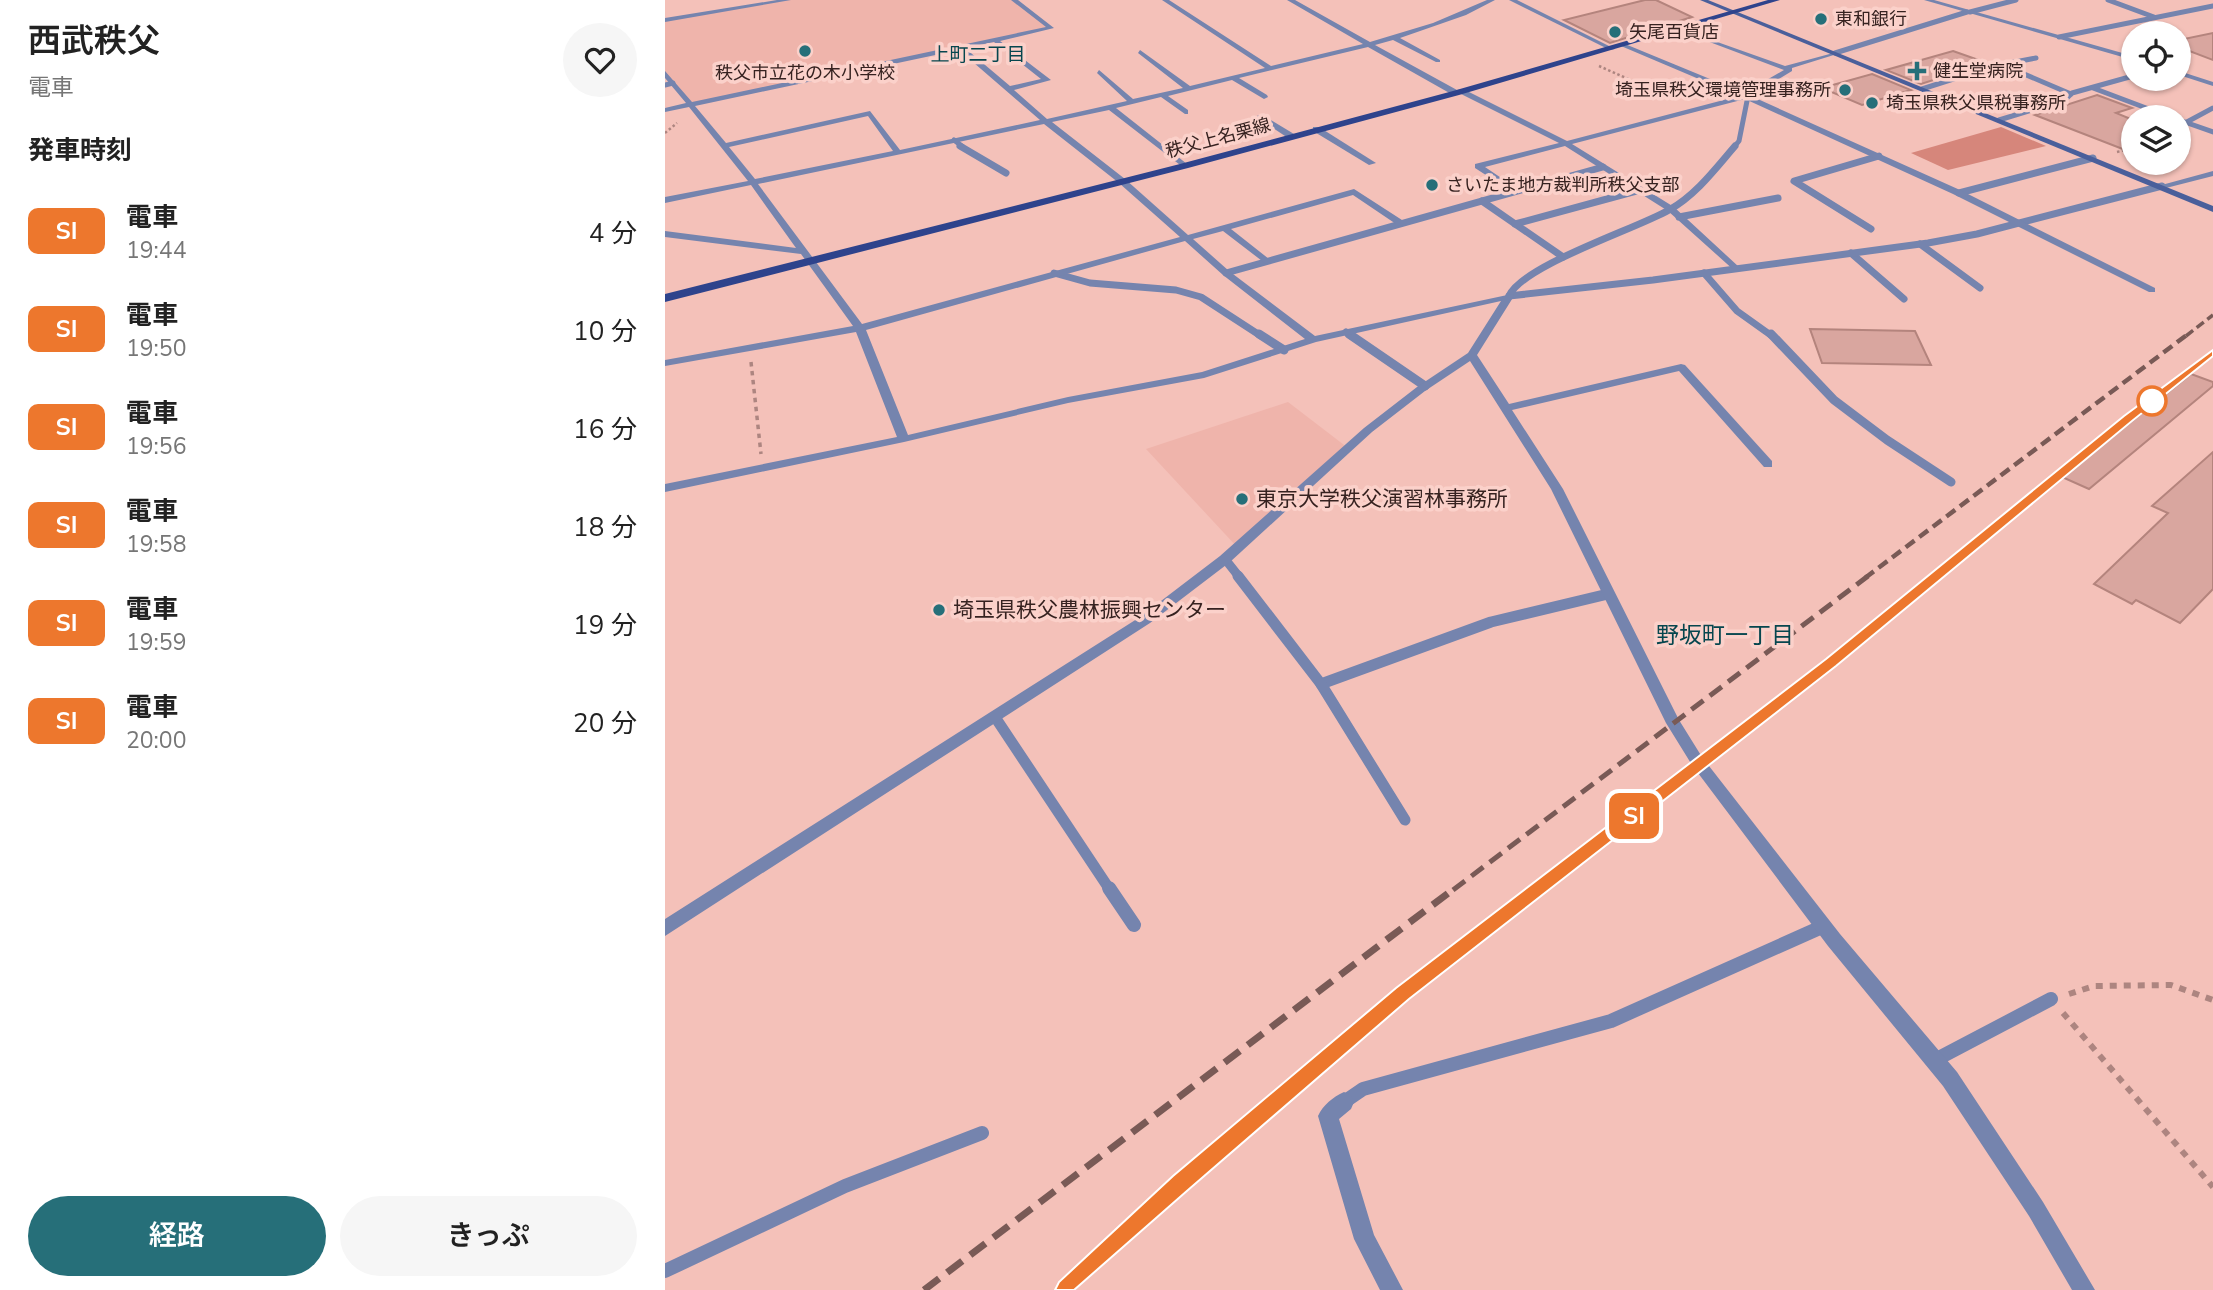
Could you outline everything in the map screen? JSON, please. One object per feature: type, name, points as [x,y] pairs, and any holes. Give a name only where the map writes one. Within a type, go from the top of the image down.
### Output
[{"type":"main road","name":"秩父上名栗線","points":[[665,298],[1184,166],[1458,92],[1776,0]]},
{"type":"street","points":[[665,20],[788,0]]},
{"type":"street","points":[[665,110],[1051,28],[1014,0]]},
{"type":"street","points":[[1165,0],[1270,68]]},
{"type":"street","points":[[1290,0],[1458,92],[1563,142],[1671,209],[1736,269]]},
{"type":"street","points":[[665,200],[1189,89],[1393,37],[1447,20],[1492,0]]},
{"type":"street","points":[[1512,0],[1617,47],[1748,96],[2023,222],[2152,290]]},
{"type":"street","points":[[1703,0],[2213,209]]},
{"type":"street","points":[[1927,0],[2121,55]]},
{"type":"street","points":[[1515,190],[1478,166],[1748,96],[1790,69],[1678,28]]},
{"type":"street","points":[[1393,37],[1438,61]]},
{"type":"street","points":[[995,40],[1047,80],[1007,89]]},
{"type":"street","points":[[961,48],[1045,121],[1122,181],[1226,273],[1313,340]]},
{"type":"street","points":[[1140,52],[1189,89]]},
{"type":"street","points":[[1786,68],[1835,53]]},
{"type":"street","points":[[1099,72],[1132,102]]},
{"type":"street","points":[[665,73],[669,84],[691,105],[753,182],[860,328],[904,439]]},
{"type":"street","points":[[2191,77],[2213,84]]},
{"type":"street","points":[[1233,78],[1264,97]]},
{"type":"street","points":[[1163,95],[1185,112]]},
{"type":"street","points":[[1110,107],[1184,166]]},
{"type":"street","points":[[724,146],[870,113],[897,152]]},
{"type":"street","points":[[1261,116],[1291,136]]},
{"type":"street","points":[[1316,129],[1372,163]]},
{"type":"street","points":[[2162,186],[2213,173]]},
{"type":"street","points":[[665,363],[860,328],[1354,192],[1398,222]]},
{"type":"street","points":[[1224,227],[1266,261]]},
{"type":"street","points":[[665,234],[802,251]]},
{"type":"street","points":[[665,488],[904,439],[1068,400],[1204,375],[1313,340],[1509,296]]},
{"type":"street","points":[[665,928],[1145,620],[1225,559],[1368,430],[1425,386],[1472,355],[1509,296]]},
{"type":"street","points":[[1472,355],[1557,489],[1673,723],[1697,761],[1823,926],[1951,1079],[2036,1209],[2084,1290]]},
{"type":"street","points":[[1507,408],[1681,367],[1768,464]]},
{"type":"street","points":[[1344,1102],[1328,1116],[1366,1239],[1392,1290]]},
{"type":"lane","points":[[1835,53],[2016,0]]},
{"type":"lane","points":[[2108,0],[2156,17]]},
{"type":"lane","points":[[2059,37],[2213,6]]},
{"type":"lane","points":[[1922,89],[2002,65],[2036,58]]},
{"type":"lane","points":[[2002,65],[2071,94]]},
{"type":"lane","points":[[1999,120],[2121,80]]},
{"type":"lane","points":[[2093,88],[2138,105]]},
{"type":"lane","points":[[1509,296],[1513,287],[1563,257],[1671,209],[1710,176],[1739,141],[1748,96]]},
{"type":"lane","points":[[2191,117],[2213,108]]},
{"type":"lane","points":[[2191,124],[2213,132]]},
{"type":"lane","points":[[954,140],[965,150],[989,160],[1006,173]]},
{"type":"lane","points":[[1871,229],[1794,181],[1878,156]]},
{"type":"lane","points":[[1959,193],[2093,159]]},
{"type":"lane","points":[[1226,273],[1398,222],[1604,167]]},
{"type":"lane","points":[[1509,296],[1920,244],[2023,222],[2162,186]]},
{"type":"lane","points":[[1515,224],[1640,190]]},
{"type":"lane","points":[[1679,216],[1778,198]]},
{"type":"lane","points":[[1482,201],[1563,257]]},
{"type":"lane","points":[[1920,244],[1980,288]]},
{"type":"lane","points":[[1851,253],[1904,299]]},
{"type":"lane","points":[[1054,273],[1090,283],[1176,290],[1201,297],[1284,350]]},
{"type":"lane","points":[[1704,273],[1737,311],[1766,329],[1834,400],[1887,440],[1951,482]]},
{"type":"lane","points":[[1346,332],[1425,386]]},
{"type":"lane","points":[[1225,559],[1321,684],[1405,820]]},
{"type":"lane","points":[[1321,684],[1491,622],[1608,594]]},
{"type":"lane","points":[[996,717],[1134,925]]},
{"type":"lane","points":[[1344,1102],[1363,1089],[1611,1021],[1823,926]]},
{"type":"lane","points":[[1935,1060],[2051,999]]},
{"type":"lane","points":[[665,1271],[845,1186],[982,1133]]},
{"type":"path","points":[[1580,57],[1697,110]]},
{"type":"path","points":[[2116,153],[2121,152]]},
{"type":"path","points":[[749,347],[762,468]]},
{"type":"path","points":[[2213,1000],[2171,985],[2094,986],[2051,999],[2213,1187]]},
{"type":"shaded area","name":"秩父市立花の木小学校","points":[[783,0],[1012,0],[1051,28],[690,105],[665,74],[665,19]]},
{"type":"shaded area","points":[[2001,127],[2046,146],[1948,170],[1911,153]]},
{"type":"shaded area","name":"東京大学秩父演習林事務所","points":[[1288,402],[1348,448],[1238,548],[1146,449]]},
{"type":"building","name":"矢尾百貨店","points":[[1645,0],[1656,0],[1692,17],[1610,43],[1564,20]]},
{"type":"building","points":[[2213,33],[2213,60],[2191,52],[2191,38]]},
{"type":"building","points":[[1953,51],[1987,63],[1921,84],[1886,70]]},
{"type":"building","points":[[1872,74],[1911,90],[1862,105],[1822,88]]},
{"type":"building","points":[[2097,95],[2124,105],[2121,105],[2121,111],[2116,113],[2121,115],[2121,148],[2035,115]]},
{"type":"building","points":[[1810,329],[1915,331],[1931,365],[1822,363]]},
{"type":"building","points":[[2191,374],[2213,382],[2213,386],[2089,489],[2062,477]]},
{"type":"building","points":[[2213,452],[2213,589],[2180,623],[2136,600],[2132,604],[2094,584],[2168,513],[2152,506]]},
{"type":"railway","points":[[2186,336],[2213,315]]},
{"type":"railway","points":[[1865,578],[2188,334]]},
{"type":"railway","points":[[1933,578],[2213,353]]},
{"type":"railway","points":[[1453,890],[1868,576]]},
{"type":"railway","points":[[1540,890],[1703,764],[1935,576]]},
{"type":"railway","points":[[924,1290],[1455,888]]},
{"type":"railway","points":[[1066,1290],[1180,1184],[1298,1082],[1542,888]]},
{"type":"train","name":"SI","points":[[1066,1290],[1181,1183],[1402,993],[1831,663],[2128,419],[2213,354]]},
{"type":"place","name":"東和銀行","points":[[1821,19]]},
{"type":"place","name":"矢尾百貨店","points":[[1615,32]]},
{"type":"place","name":"秩父市立花の木小学校","points":[[805,51]]},
{"type":"place","name":"健生堂病院","points":[[1917,71]]},
{"type":"place","name":"埼玉県秩父環境管理事務所","points":[[1845,90]]},
{"type":"place","name":"埼玉県秩父県税事務所","points":[[1872,103]]},
{"type":"place","name":"さいたま地方裁判所秩父支部","points":[[1432,185]]},
{"type":"place","name":"東京大学秩父演習林事務所","points":[[1242,499]]},
{"type":"place","name":"埼玉県秩父農林振興センター","points":[[939,610]]},
{"type":"district","name":"上町二丁目","points":[[978,54]]},
{"type":"district","name":"野坂町一丁目","points":[[1725,635]]}]
